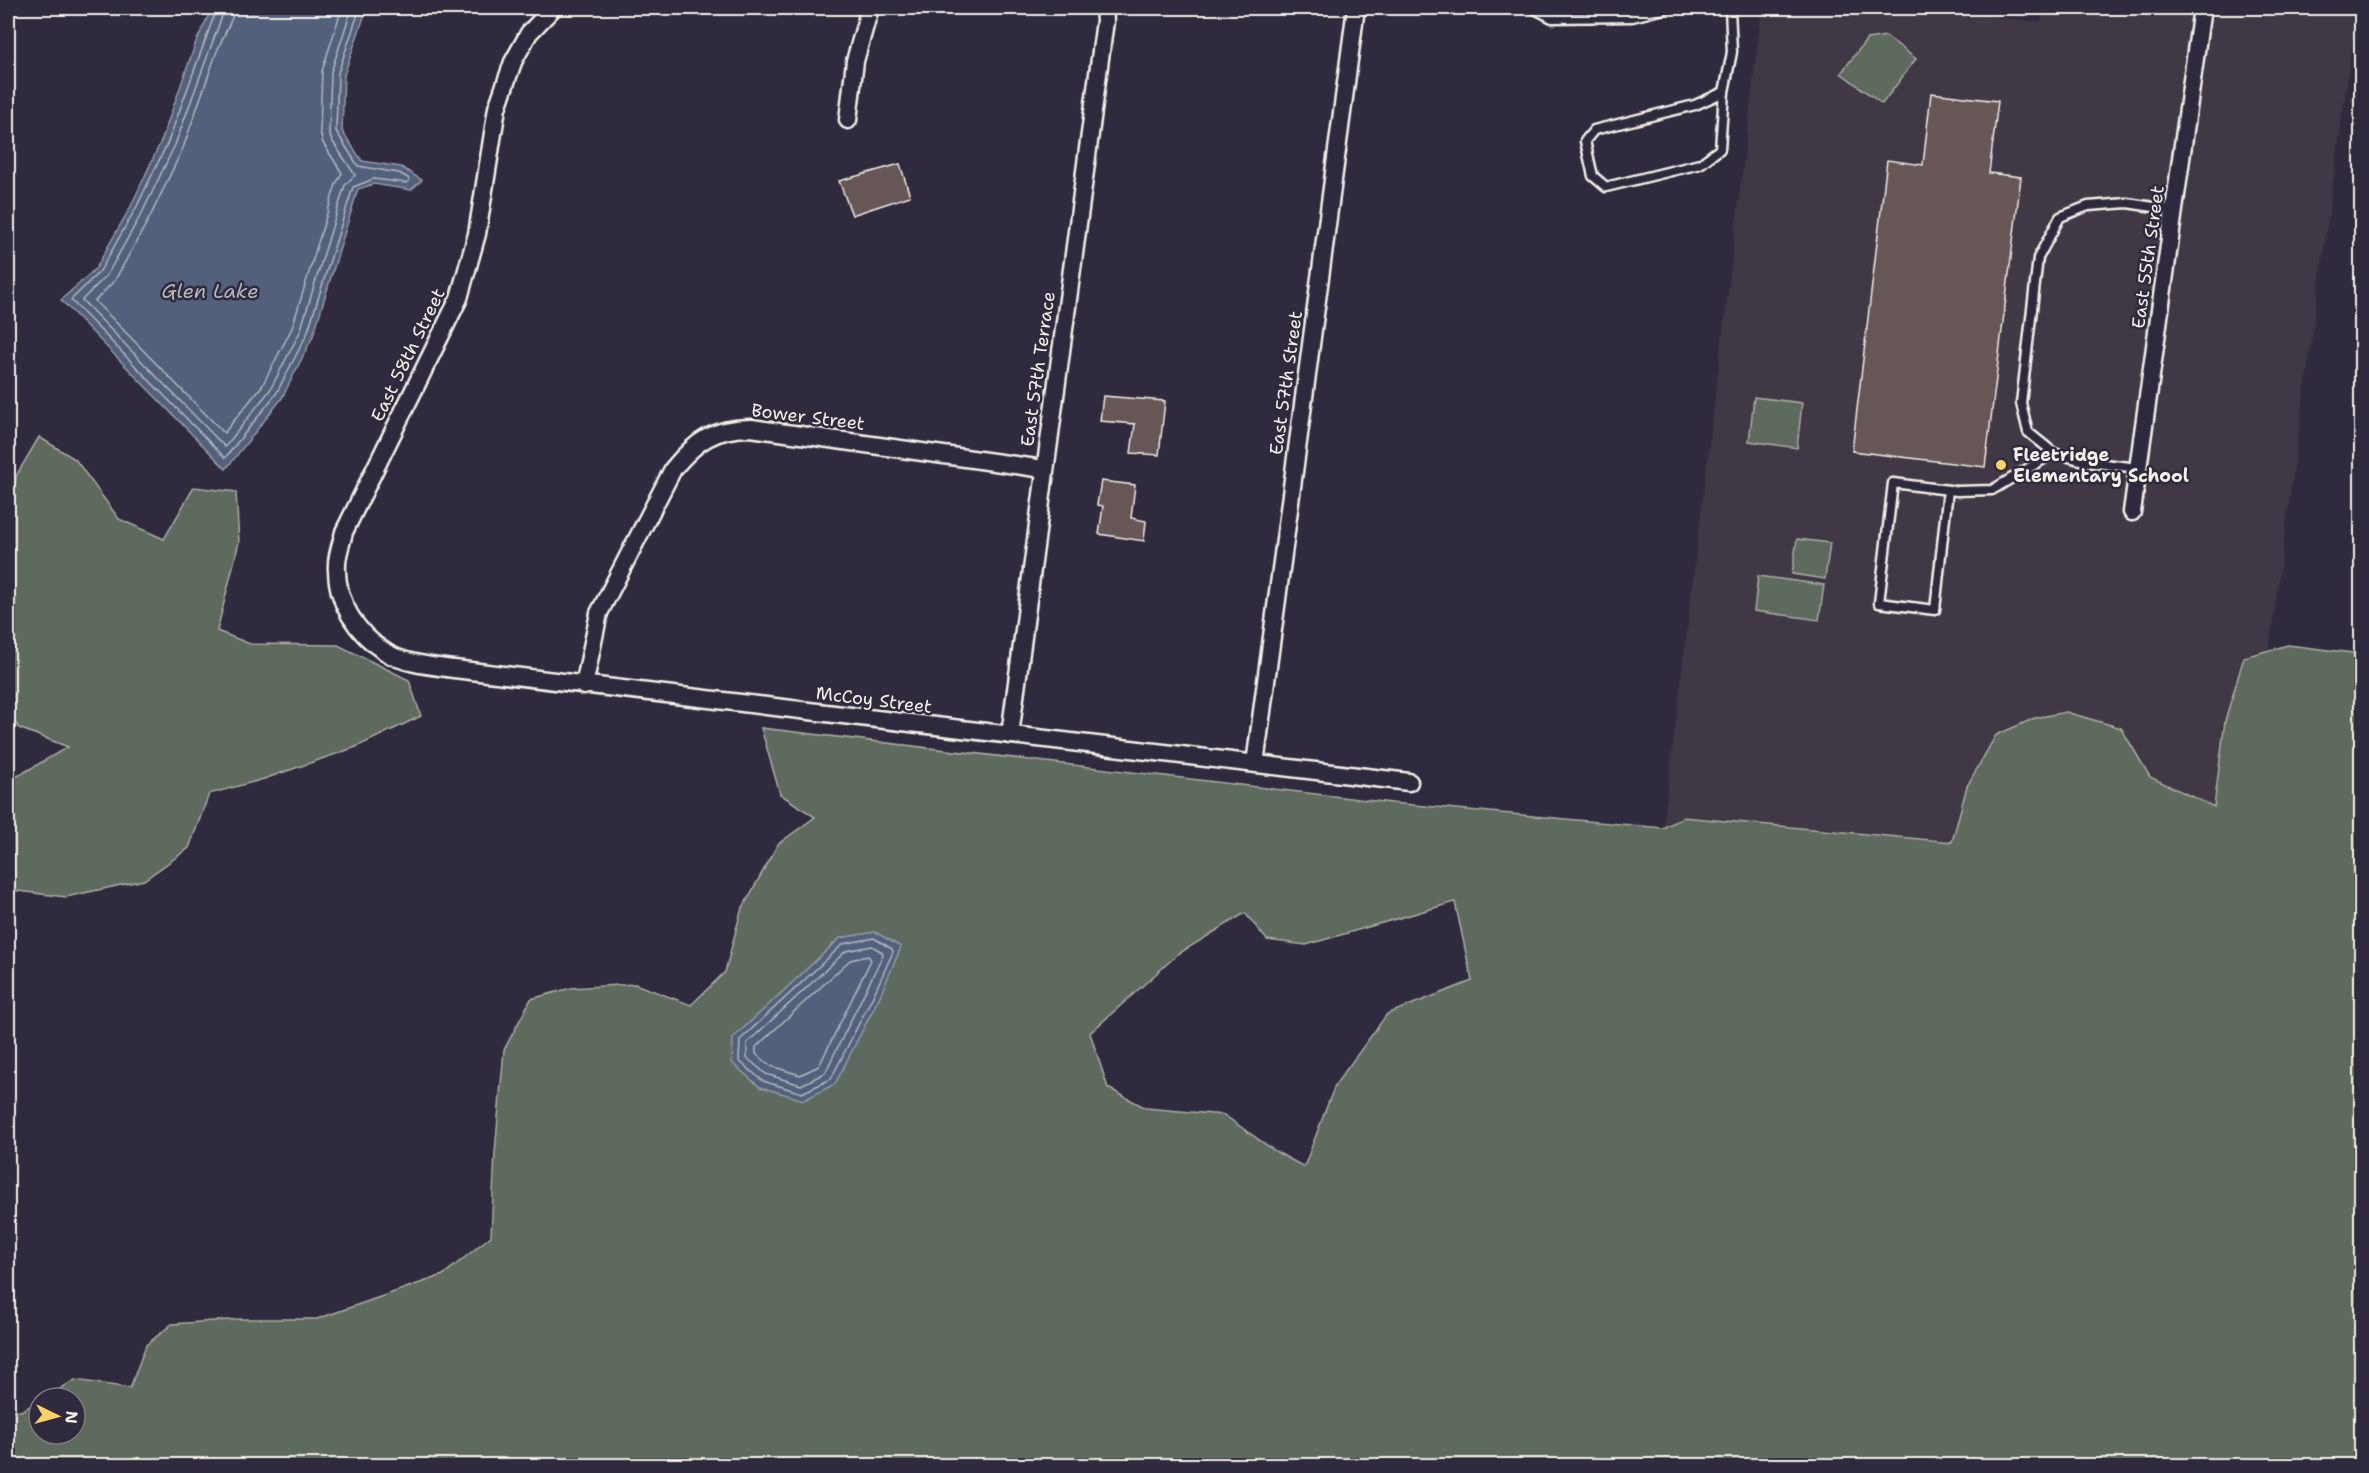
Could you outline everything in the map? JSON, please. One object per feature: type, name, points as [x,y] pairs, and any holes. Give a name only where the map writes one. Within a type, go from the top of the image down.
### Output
[{"type":"street","name":"East 58th Street","points":[[351,618],[338,586],[337,562],[344,532],[459,298],[477,234],[496,108],[513,62],[528,33],[553,8]]},
{"type":"street","points":[[848,120],[855,61],[870,8]]},
{"type":"street","name":"East 57th Terrace","points":[[1010,735],[1103,33],[1104,8]]},
{"type":"street","name":"East 57th Street","points":[[1255,764],[1356,8]]},
{"type":"street","name":"East 55th Street","points":[[2132,512],[2202,8]]},
{"type":"street","name":"Bower Street","points":[[584,686],[599,613],[673,469],[689,449],[710,435],[734,428],[751,428],[1044,469]]},
{"type":"street","name":"McCoy Street","points":[[351,618],[362,633],[387,653],[410,662],[584,686],[1409,782]]},
{"type":"lane","points":[[1533,8],[1552,18],[1632,17],[1668,8]]},
{"type":"lane","points":[[1724,92],[1695,105],[1593,130],[1585,141],[1593,176],[1606,187],[1700,164],[1720,149],[1724,92],[1732,52],[1730,8]]},
{"type":"lane","points":[[2138,468],[2087,462],[2054,453],[2028,432],[2021,403],[2038,258],[2061,217],[2088,206],[2127,203],[2174,210]]},
{"type":"lane","points":[[1948,490],[1935,610],[1879,603],[1893,483],[1948,490],[1992,490],[2054,453]]},
{"type":"shaded area","name":"Fleetridge Elementary School","points":[[1762,8],[1916,8],[2041,22],[2044,8],[2357,8],[2234,893],[1663,828]]},
{"type":"green space","points":[[1886,36],[1916,59],[1882,104],[1841,73],[1867,39]]},
{"type":"green space","points":[[1754,397],[1802,403],[1797,448],[1749,441]]},
{"type":"green space","points":[[39,437],[75,459],[119,519],[164,539],[194,487],[236,492],[239,542],[217,631],[250,644],[338,645],[409,680],[421,716],[356,747],[264,779],[209,794],[189,848],[144,880],[66,897],[10,890],[8,887],[8,799],[14,778],[68,747],[19,728],[8,714],[8,543],[16,476]]},
{"type":"green space","points":[[1797,539],[1830,543],[1825,579],[1792,574]]},
{"type":"green space","points":[[1758,576],[1824,585],[1819,620],[1754,611]]},
{"type":"green space","points":[[2288,645],[2361,654],[2361,1465],[8,1466],[8,1410],[21,1411],[27,1408],[27,1446],[87,1446],[87,1386],[65,1386],[75,1380],[130,1388],[146,1345],[172,1324],[242,1319],[317,1319],[443,1275],[491,1236],[495,1152],[504,1050],[531,999],[571,988],[635,984],[691,1005],[725,972],[741,911],[778,844],[815,817],[780,794],[761,728],[1392,803],[1663,828],[1683,817],[1952,842],[1967,786],[1996,735],[2035,718],[2066,712],[2121,728],[2150,777],[2214,807],[2225,721],[2244,657]],"holes":[[[1455,902],[1472,981],[1387,1014],[1335,1085],[1304,1167],[1275,1151],[1224,1115],[1146,1108],[1108,1088],[1090,1033],[1178,954],[1245,913],[1267,940],[1306,945]]]},
{"type":"water","name":"Glen Lake","points":[[212,8],[367,8],[344,75],[342,131],[362,161],[401,167],[422,180],[411,190],[374,184],[358,189],[313,336],[282,398],[226,469],[61,300],[96,268],[131,206],[162,139],[196,42]]},
{"type":"water","points":[[875,932],[901,947],[880,996],[835,1084],[804,1100],[760,1087],[732,1063],[733,1038],[840,938]]},
{"type":"building","points":[[1931,93],[1998,101],[1989,173],[2021,177],[1985,467],[1852,451],[1887,160],[1923,165]]},
{"type":"building","points":[[900,164],[910,196],[852,215],[839,181]]},
{"type":"building","points":[[1103,396],[1165,401],[1159,455],[1131,453],[1135,424],[1100,421]]},
{"type":"building","points":[[1101,481],[1135,485],[1131,518],[1146,521],[1144,541],[1099,534],[1103,506],[1097,505]]},
{"type":"place","name":"Fleetridge Elementary School","points":[[2001,465]]}]
